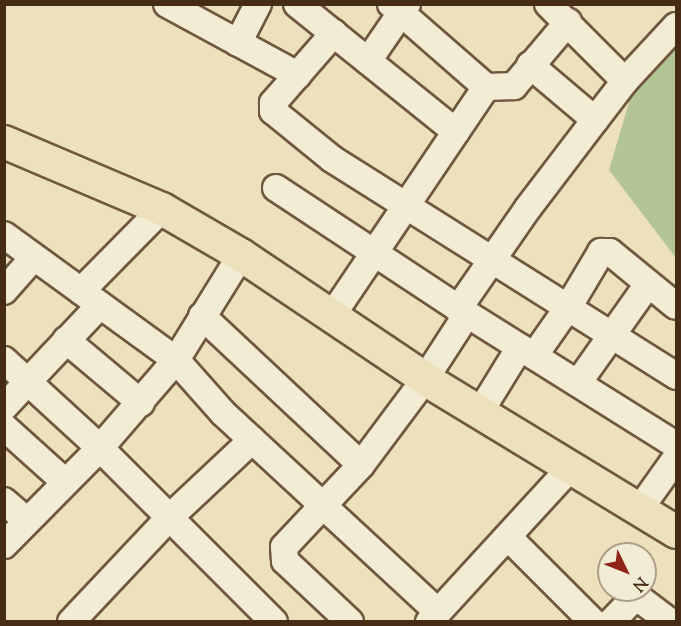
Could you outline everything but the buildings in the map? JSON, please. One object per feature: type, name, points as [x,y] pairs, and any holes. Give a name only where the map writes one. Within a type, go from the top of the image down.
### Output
[{"type":"main road","points":[[4,142],[162,208],[241,255],[426,379],[676,532]]},
{"type":"street","points":[[167,4],[298,75]]},
{"type":"street","points":[[238,43],[258,4]]},
{"type":"street","points":[[297,4],[456,132]]},
{"type":"street","points":[[548,4],[625,81]]},
{"type":"street","points":[[368,61],[400,7],[486,87],[514,86],[568,22]]},
{"type":"street","points":[[350,621],[285,561],[284,547],[362,465],[426,379],[494,258],[528,208],[625,81],[676,26]]},
{"type":"street","points":[[334,33],[273,103],[273,111],[332,159],[494,258],[676,376]]},
{"type":"street","points":[[530,65],[595,120]]},
{"type":"street","points":[[331,316],[486,87]]},
{"type":"street","points":[[276,188],[463,311],[676,445]]},
{"type":"street","points":[[4,407],[66,340],[91,298],[162,208]]},
{"type":"street","points":[[4,235],[176,360],[223,413],[324,507],[434,617],[570,468]]},
{"type":"street","points":[[480,412],[527,351],[569,306],[601,252],[610,252],[676,306]]},
{"type":"street","points":[[4,545],[141,403],[176,360],[241,255]]},
{"type":"street","points":[[4,291],[34,257]]},
{"type":"street","points":[[578,383],[648,284]]},
{"type":"street","points":[[202,316],[362,465]]},
{"type":"street","points":[[66,340],[141,403]]},
{"type":"street","points":[[4,360],[100,448],[169,518],[258,616]]},
{"type":"street","points":[[4,428],[65,482]]},
{"type":"street","points":[[70,621],[169,518],[252,440]]},
{"type":"street","points":[[639,510],[676,458]]},
{"type":"street","points":[[4,501],[27,521]]},
{"type":"street","points":[[508,537],[593,621]]},
{"type":"street","points":[[611,621],[631,601],[641,600],[670,621]]},
{"type":"green space","points":[[676,33],[676,258],[609,170],[640,65]]}]
